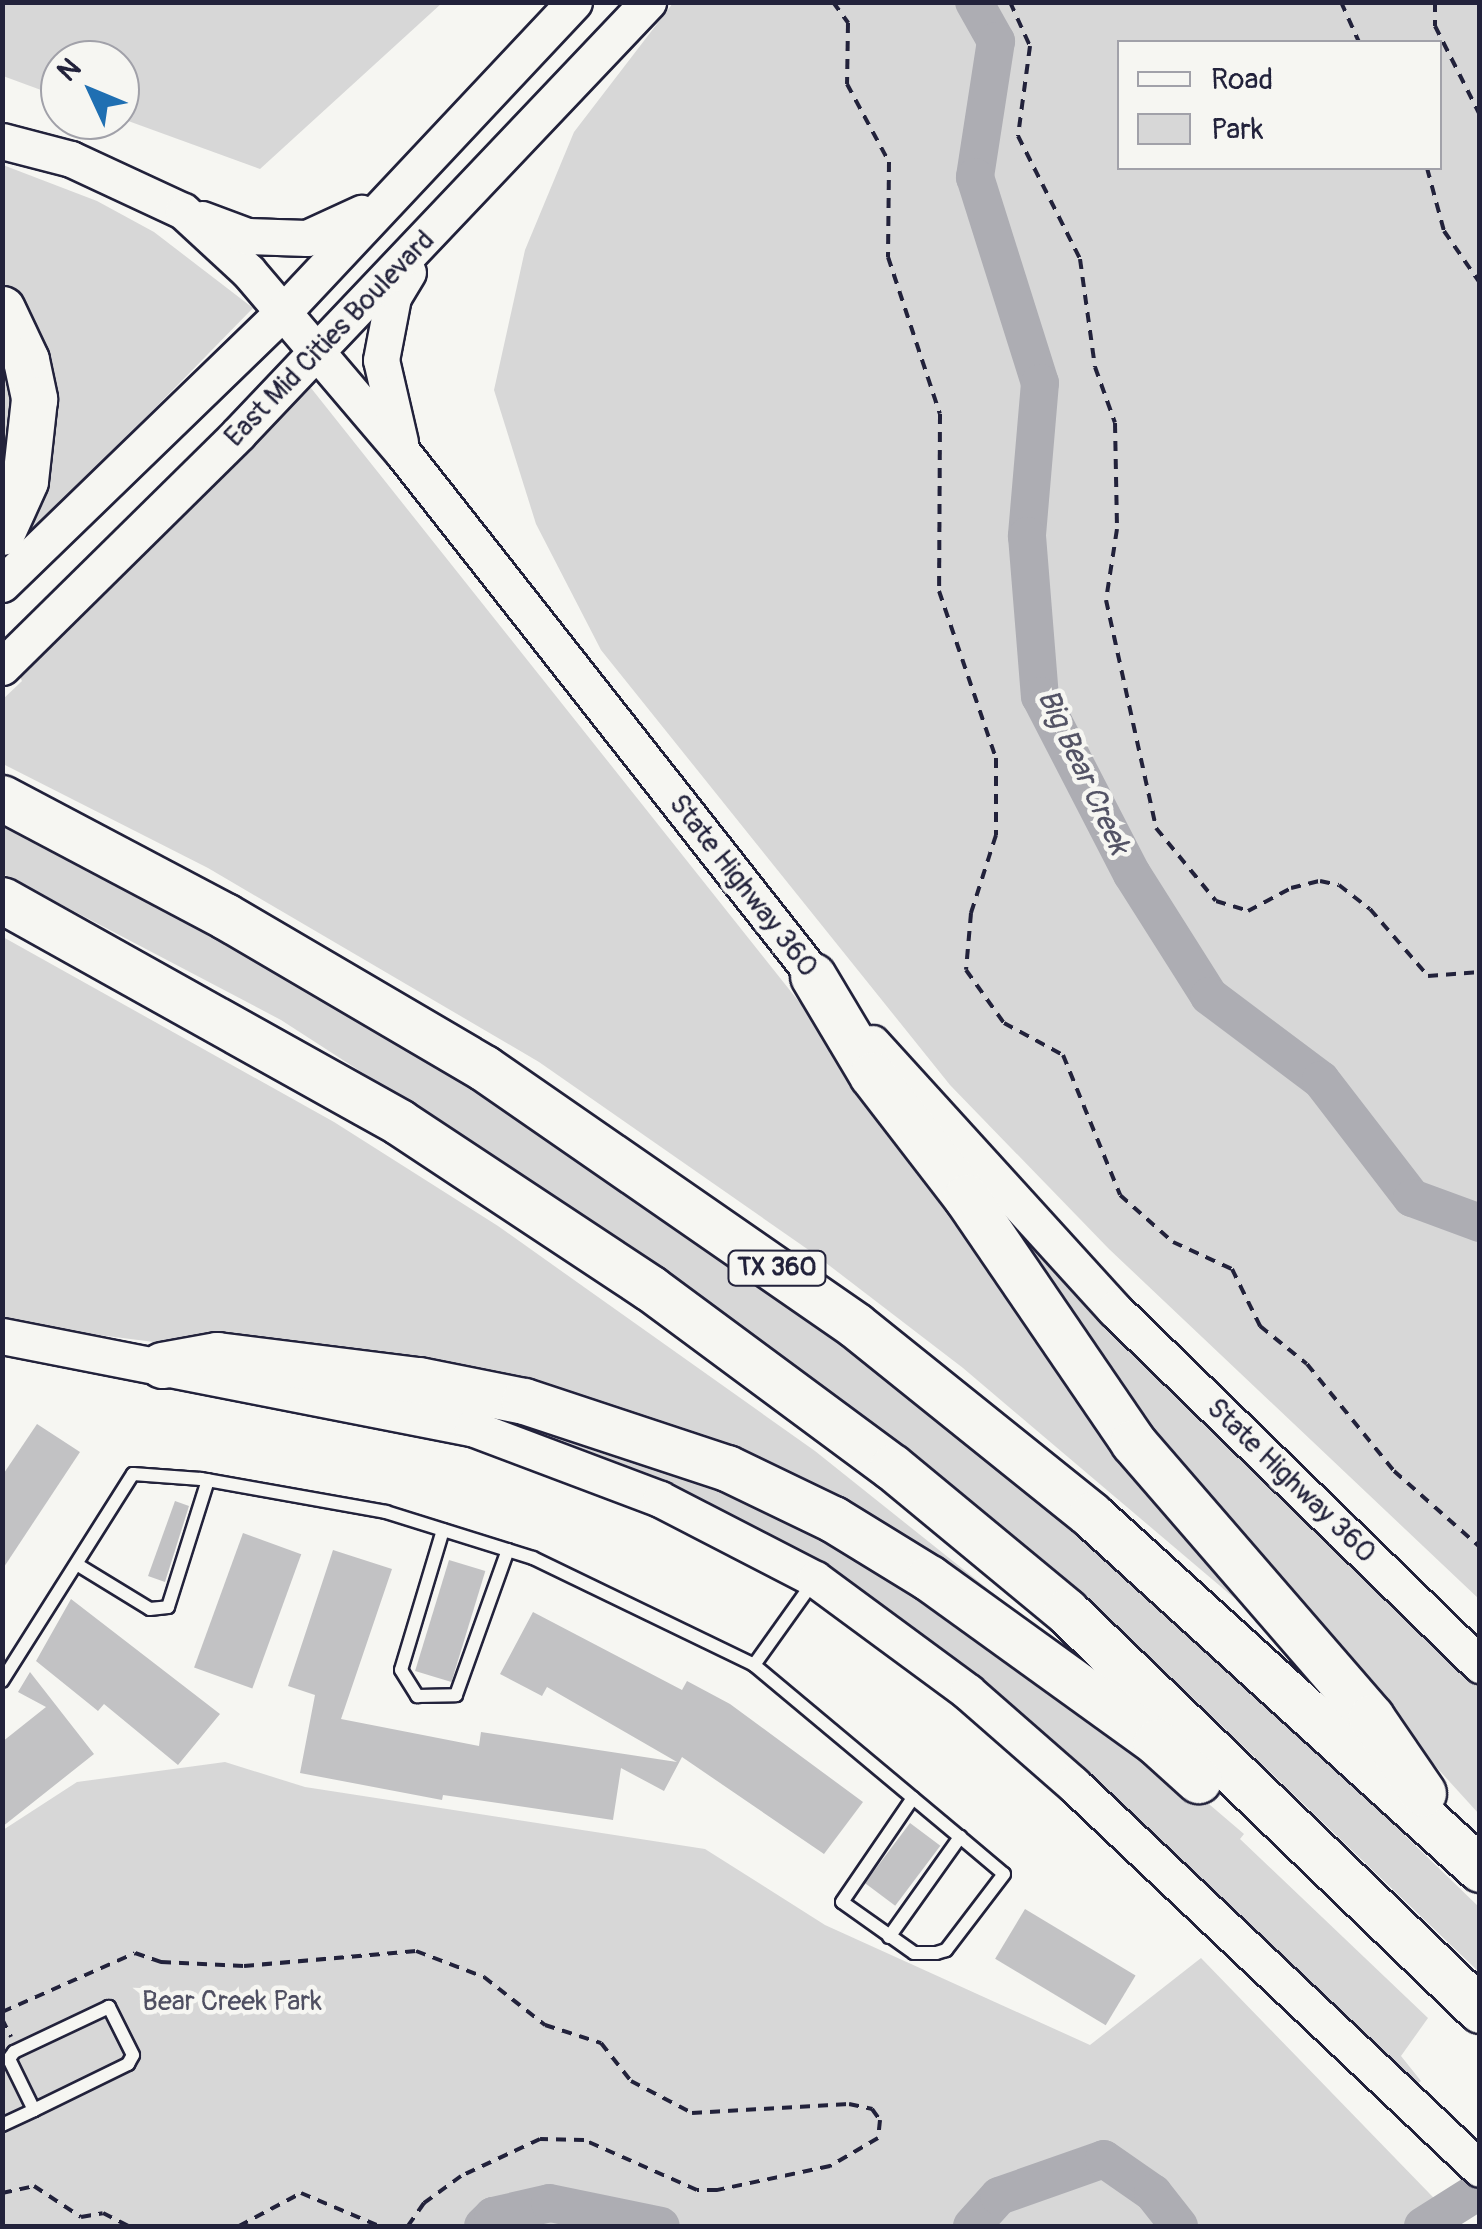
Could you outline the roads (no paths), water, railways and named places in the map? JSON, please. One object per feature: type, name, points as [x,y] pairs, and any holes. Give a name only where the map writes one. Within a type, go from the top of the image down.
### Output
[{"type":"highway","points":[[2,308],[26,360],[34,399],[25,481],[2,532]]},
{"type":"highway","name":"TX 360","points":[[2,798],[392,1012],[763,1258],[1091,1514],[1473,1863]]},
{"type":"highway","points":[[2,900],[399,1122],[650,1288],[788,1388],[1066,1611],[1474,2005]]},
{"type":"highway","points":[[813,976],[872,1075],[966,1196],[1133,1442],[1372,1717],[1473,1863]]},
{"type":"highway","points":[[162,1365],[217,1355],[419,1380],[541,1406],[727,1468],[833,1519],[1024,1642],[1156,1742],[1348,1915],[1403,1938]]},
{"type":"main road","name":"East Mid Cities Boulevard","points":[[2,584],[285,310],[574,2]]},
{"type":"main road","name":"East Mid Cities Boulevard","points":[[5,665],[317,353],[648,2]]},
{"type":"main road","points":[[183,211],[247,236],[326,234],[357,216],[452,133]]},
{"type":"main road","name":"State Highway 360","points":[[2,140],[71,160],[183,211],[285,310],[403,453],[813,976],[1114,1309],[1480,1664]]},
{"type":"main road","points":[[403,453],[383,385],[384,326],[393,297],[431,235]]},
{"type":"main road","points":[[2,1336],[472,1428],[660,1499],[815,1579],[952,1680],[1060,1773],[1480,2169]]},
{"type":"lane","points":[[2,1682],[133,1474],[208,1480],[386,1512],[508,1550],[660,1615],[754,1664],[1004,1874],[946,1950],[914,1953],[846,1907],[842,1894],[913,1798]]},
{"type":"lane","points":[[78,1565],[150,1609],[168,1606],[208,1480]]},
{"type":"lane","points":[[443,1530],[402,1670],[417,1696],[456,1695],[508,1550]]},
{"type":"lane","points":[[754,1664],[815,1579]]},
{"type":"lane","points":[[889,1936],[960,1837]]},
{"type":"lane","points":[[2,2125],[34,2110],[128,2064],[133,2055],[110,2006],[14,2052],[10,2058],[34,2110]]},
{"type":"waterway","name":"Big Bear Creek","points":[[974,2],[996,41],[975,177],[1040,383],[1027,536],[1040,696],[1132,874],[1209,996],[1321,1080],[1412,1198],[1480,1223]]},
{"type":"waterway","points":[[972,2226],[999,2196],[1104,2159],[1153,2193],[1179,2226]]},
{"type":"waterway","points":[[1423,2226],[1480,2190]]},
{"type":"waterway","points":[[483,2226],[493,2216],[550,2203],[661,2226]]},
{"type":"park label","name":"Bear Creek Park","points":[[232,2002]]}]
